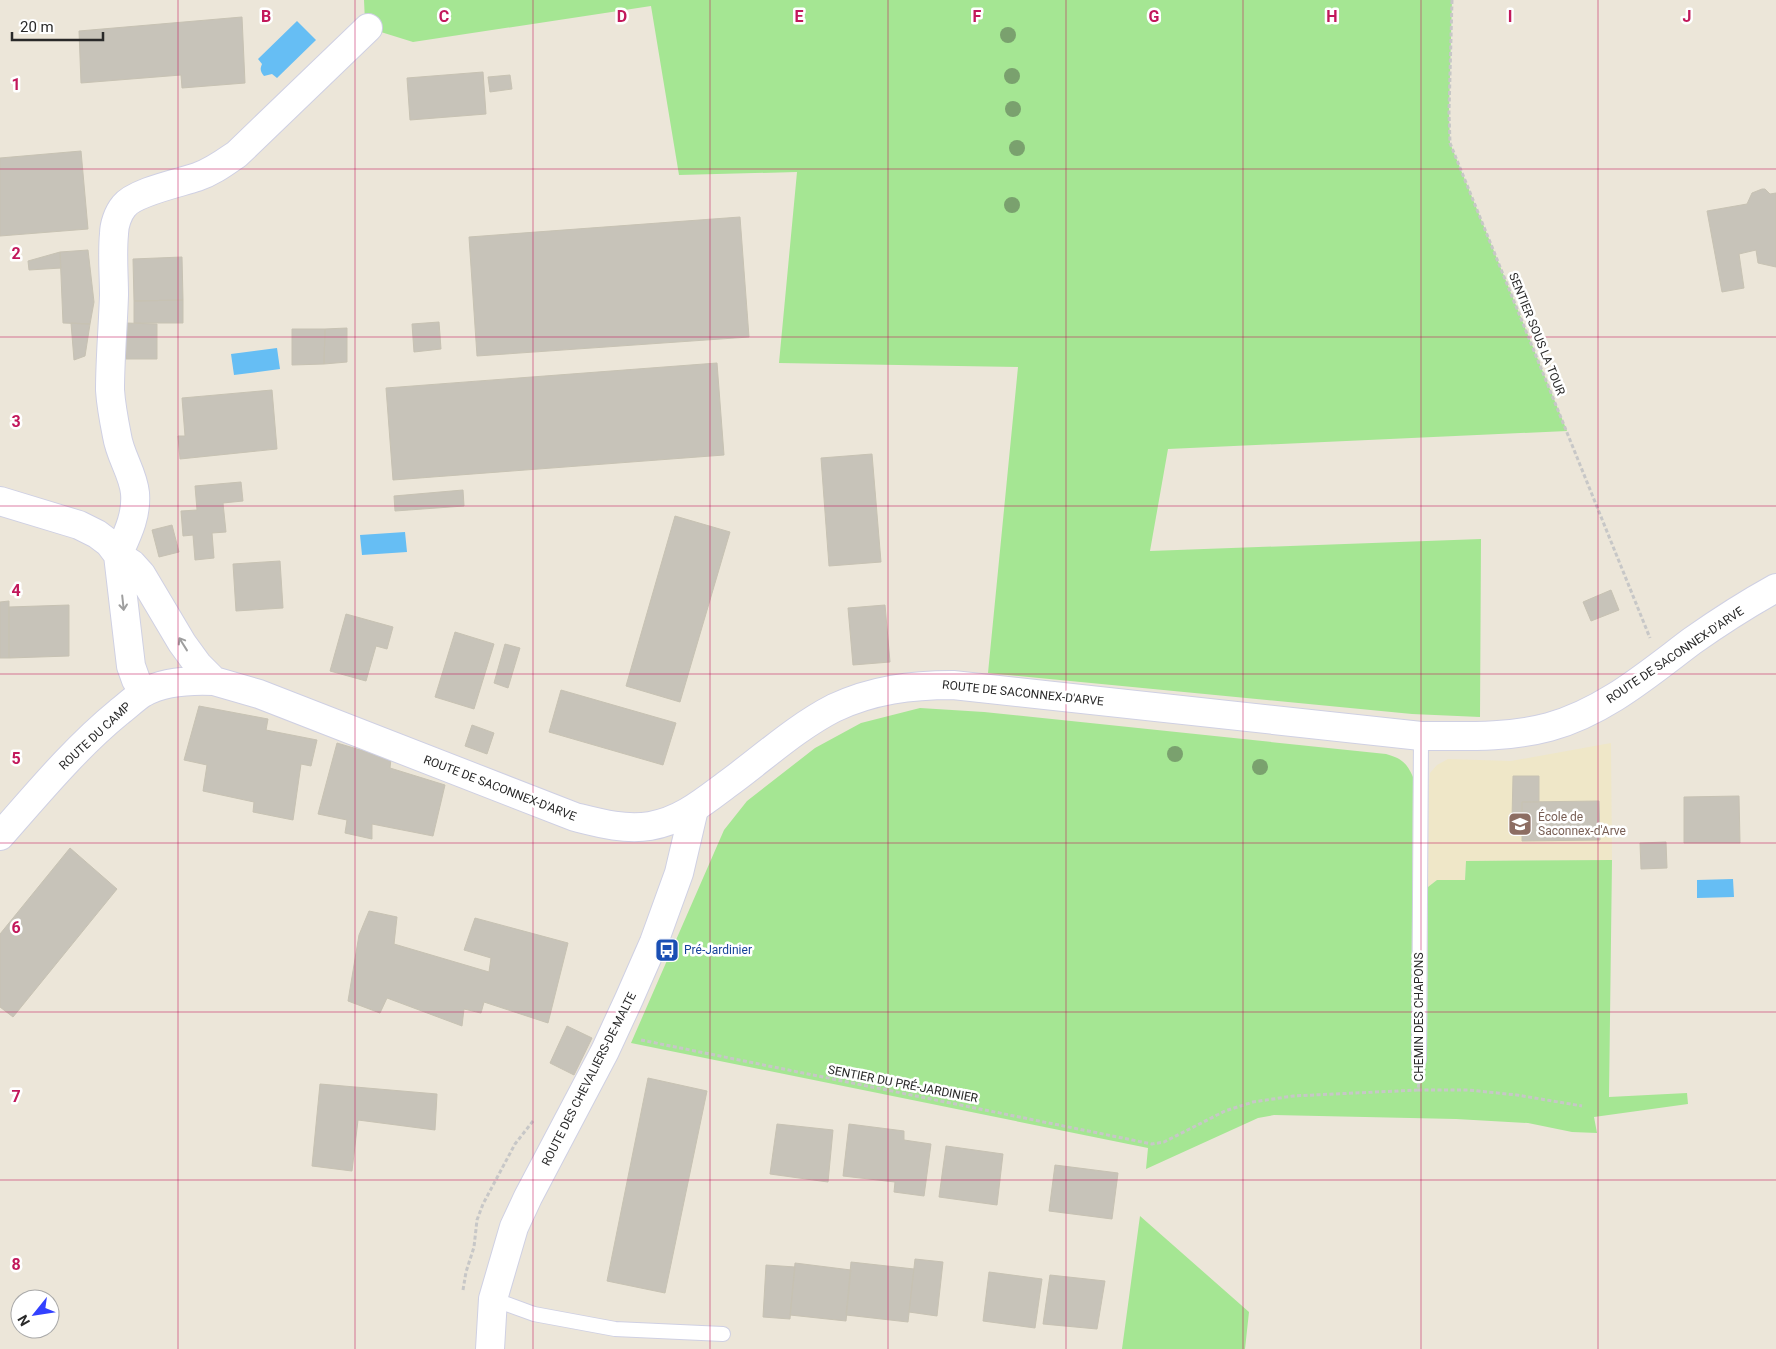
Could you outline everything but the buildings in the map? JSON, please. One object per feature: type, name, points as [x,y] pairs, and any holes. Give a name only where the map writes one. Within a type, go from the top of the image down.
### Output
[{"type":"street","points":[[144,692],[130,666],[118,554],[135,513],[135,493],[131,474],[123,458],[117,438],[110,392],[114,295],[114,233],[116,220],[123,206],[130,200],[199,176],[217,168],[237,154],[368,28]]},
{"type":"street","points":[[0,500],[80,525],[109,542],[118,554],[132,564],[141,574],[190,654],[214,680]]},
{"type":"street","name":"ROUTE DE SACONNEX-D'ARVE","points":[[214,680],[259,694],[575,817],[601,824],[632,827],[662,823],[694,809],[797,730],[833,709],[873,693],[919,685],[953,685],[1421,736],[1496,735],[1550,726],[1600,706],[1629,688],[1693,640],[1776,588]]},
{"type":"street","name":"ROUTE DU CAMP","points":[[0,836],[77,750],[106,722],[144,692],[174,683],[214,680]]},
{"type":"street","name":"ROUTE DES CHEVALIERS-DE-MALTE","points":[[490,1349],[493,1299],[514,1226],[614,1034],[654,942],[683,860],[694,809]]},
{"type":"lane","name":"CHEMIN DES CHAPONS","points":[[1419,1060],[1421,736]]},
{"type":"lane","points":[[493,1299],[534,1314],[615,1330],[723,1334]]},
{"type":"path","name":"SENTIER SOUS LA TOUR","points":[[1452,0],[1450,143],[1661,665]]},
{"type":"path","name":"SENTIER DU PRÉ-JARDINIER","points":[[614,1034],[1152,1144],[1164,1142],[1187,1131]]},
{"type":"path","name":"CHEMIN DES CHAPONS","points":[[1187,1131],[1225,1111],[1253,1102],[1293,1096],[1418,1090],[1419,1060]]},
{"type":"path","points":[[1418,1090],[1468,1090],[1517,1094],[1582,1106]]},
{"type":"shaded area","name":"École de Saconnex-d'Arve","points":[[1611,743],[1612,860],[1466,861],[1465,880],[1437,880],[1428,887],[1430,773],[1437,765],[1448,759],[1511,761]]},
{"type":"green space","points":[[364,0],[1452,0],[1450,143],[1567,431],[1168,449],[1150,551],[1481,539],[1480,717],[1412,714],[988,673],[1018,367],[779,363],[797,172],[679,175],[651,6],[413,42],[368,28],[365,22]]},
{"type":"green space","points":[[920,708],[984,712],[1386,754],[1400,759],[1413,777],[1411,1060],[1427,1060],[1428,887],[1437,880],[1465,880],[1466,861],[1612,860],[1609,1097],[1687,1093],[1688,1104],[1594,1117],[1597,1133],[1572,1132],[1528,1123],[1456,1119],[1274,1115],[1258,1118],[1146,1169],[1148,1148],[631,1043],[724,830],[747,801],[815,748],[861,723]]},
{"type":"green space","points":[[1140,1216],[1249,1312],[1245,1349],[1122,1349]]},
{"type":"water","points":[[297,21],[316,40],[277,78],[272,74],[264,76],[261,70],[262,64],[258,59]]},
{"type":"water","points":[[277,348],[280,369],[234,375],[231,354]]},
{"type":"water","points":[[405,532],[407,552],[362,555],[360,535]]},
{"type":"water","points":[[1733,879],[1734,897],[1697,898],[1697,880]]},
{"type":"place","name":"École de Saconnex-d'Arve","points":[[1520,824]]},
{"type":"place","name":"Pré-Jardinier","points":[[667,950]]}]
